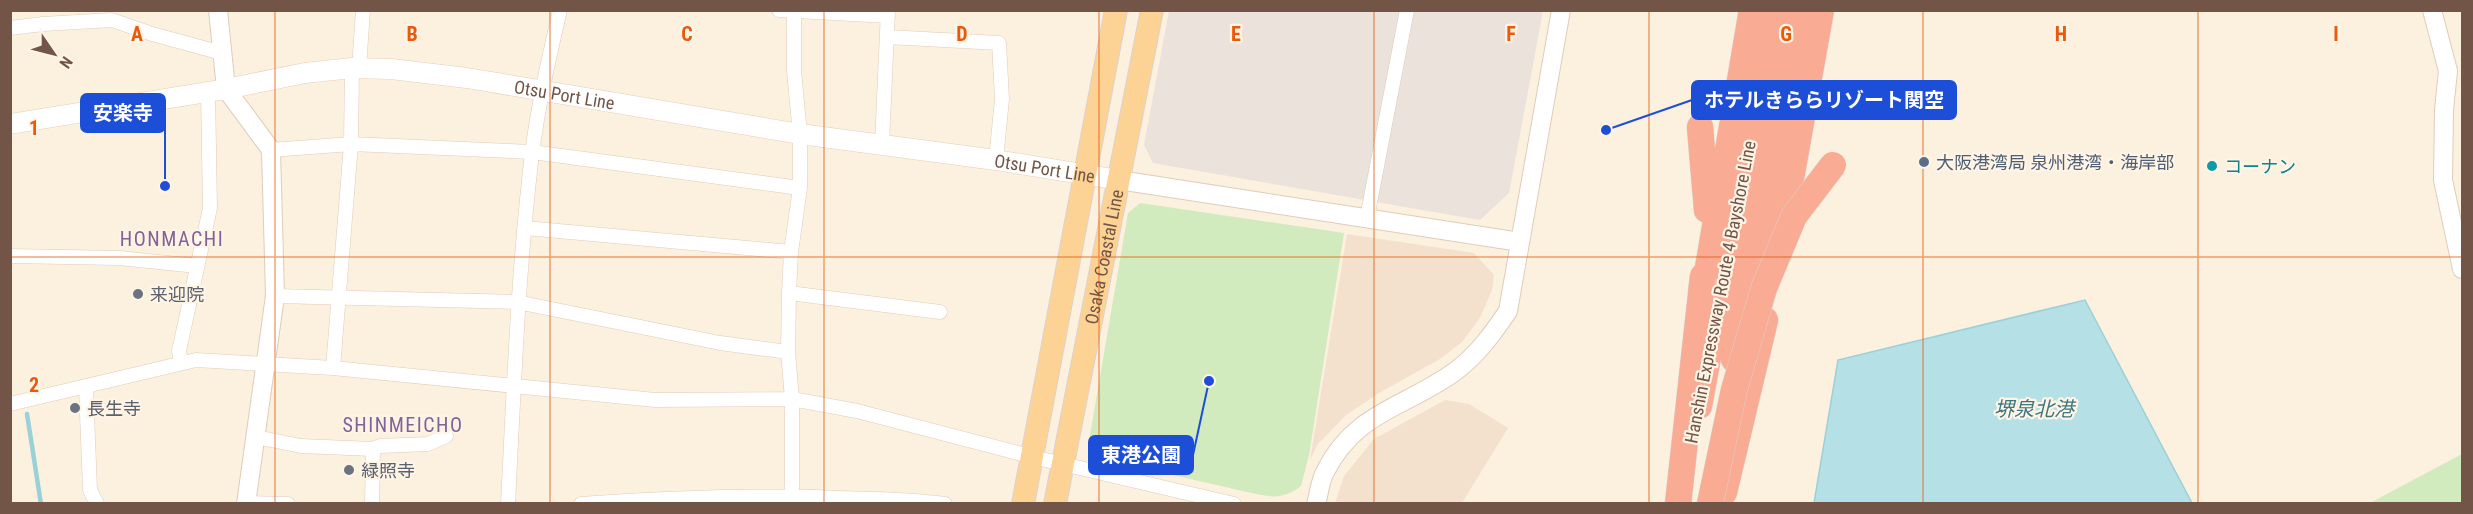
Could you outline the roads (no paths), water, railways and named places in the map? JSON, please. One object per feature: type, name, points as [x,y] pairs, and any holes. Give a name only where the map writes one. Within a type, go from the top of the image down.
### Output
[{"type":"highway","points":[[1693,363],[1752,10]]},
{"type":"highway","name":"Hanshin Expressway Route 4 Bayshore Line","points":[[1679,504],[1772,10]]},
{"type":"highway","name":"Hanshin Expressway Route 4 Bayshore Line","points":[[1708,504],[1797,10]]},
{"type":"highway","points":[[1720,504],[1754,371],[1821,10]]},
{"type":"highway","points":[[1679,504],[1706,246],[1707,216],[1700,127]]},
{"type":"highway","points":[[1708,504],[1734,390],[1764,288],[1794,216],[1833,165]]},
{"type":"main road","name":"Osaka Coastal Line","points":[[1023,504],[1087,175],[1116,10]]},
{"type":"main road","name":"Osaka Coastal Line","points":[[1055,504],[1152,10]]},
{"type":"main road","name":"Otsu Port Line","points":[[10,123],[217,90],[305,72],[356,68],[402,70],[542,90],[800,134],[996,160],[1119,180]]},
{"type":"street","points":[[181,363],[179,351],[210,208],[217,90],[222,53],[218,10]]},
{"type":"street","points":[[333,368],[356,68],[363,10]]},
{"type":"street","points":[[508,504],[517,302],[532,152],[542,90],[560,10]]},
{"type":"street","points":[[1367,218],[1407,10]]},
{"type":"street","points":[[1316,504],[1324,474],[1344,443],[1372,417],[1456,370],[1486,343],[1508,311],[1561,10]]},
{"type":"street","points":[[1669,504],[1693,363],[1714,265],[1761,10]]},
{"type":"street","points":[[1720,504],[1812,10]]},
{"type":"street","points":[[2432,10],[2448,70],[2444,110],[2443,180],[2463,269]]},
{"type":"street","points":[[792,500],[792,399],[788,352],[789,292],[791,252],[800,188],[800,134],[789,11],[888,13],[882,144]]},
{"type":"street","points":[[10,28],[112,20],[152,34],[222,53]]},
{"type":"street","points":[[887,37],[999,43],[1002,99],[996,160]]},
{"type":"street","points":[[217,90],[271,150],[275,296],[246,503],[288,504]]},
{"type":"street","points":[[271,150],[351,144],[532,152],[800,188]]},
{"type":"street","points":[[1119,180],[1520,242]]},
{"type":"street","points":[[525,228],[791,252]]},
{"type":"street","points":[[10,256],[119,258],[197,266]]},
{"type":"street","points":[[789,292],[940,312]]},
{"type":"street","points":[[275,296],[517,302],[720,343],[788,352]]},
{"type":"street","points":[[10,404],[86,388],[196,360],[333,368],[655,400],[792,399],[857,411],[1064,465],[1234,504]]},
{"type":"street","points":[[86,388],[90,490],[97,504]]},
{"type":"street","points":[[256,437],[301,446],[374,449],[380,446],[428,444],[446,436]]},
{"type":"street","points":[[372,504],[374,449]]},
{"type":"street","points":[[581,504],[709,497],[792,500],[894,498],[945,504]]},
{"type":"water","name":"堺泉北港","points":[[2085,300],[2192,503],[1814,503],[1838,360]]},
{"type":"waterway","points":[[27,414],[41,504]]},
{"type":"place","name":"ホテルきららリゾート関空","points":[[1606,130]]},
{"type":"place","name":"大阪港湾局 泉州港湾・海岸部","points":[[1924,162]]},
{"type":"place","name":"コーナン","points":[[2212,166]]},
{"type":"place","name":"安楽寺","points":[[165,186]]},
{"type":"place","name":"来迎院","points":[[138,294]]},
{"type":"place","name":"東港公園","points":[[1209,381]]},
{"type":"place","name":"長生寺","points":[[75,408]]},
{"type":"place","name":"緑照寺","points":[[349,470]]},
{"type":"district","name":"HONMACHI","points":[[172,239]]},
{"type":"district","name":"SHINMEICHO","points":[[403,425]]}]
